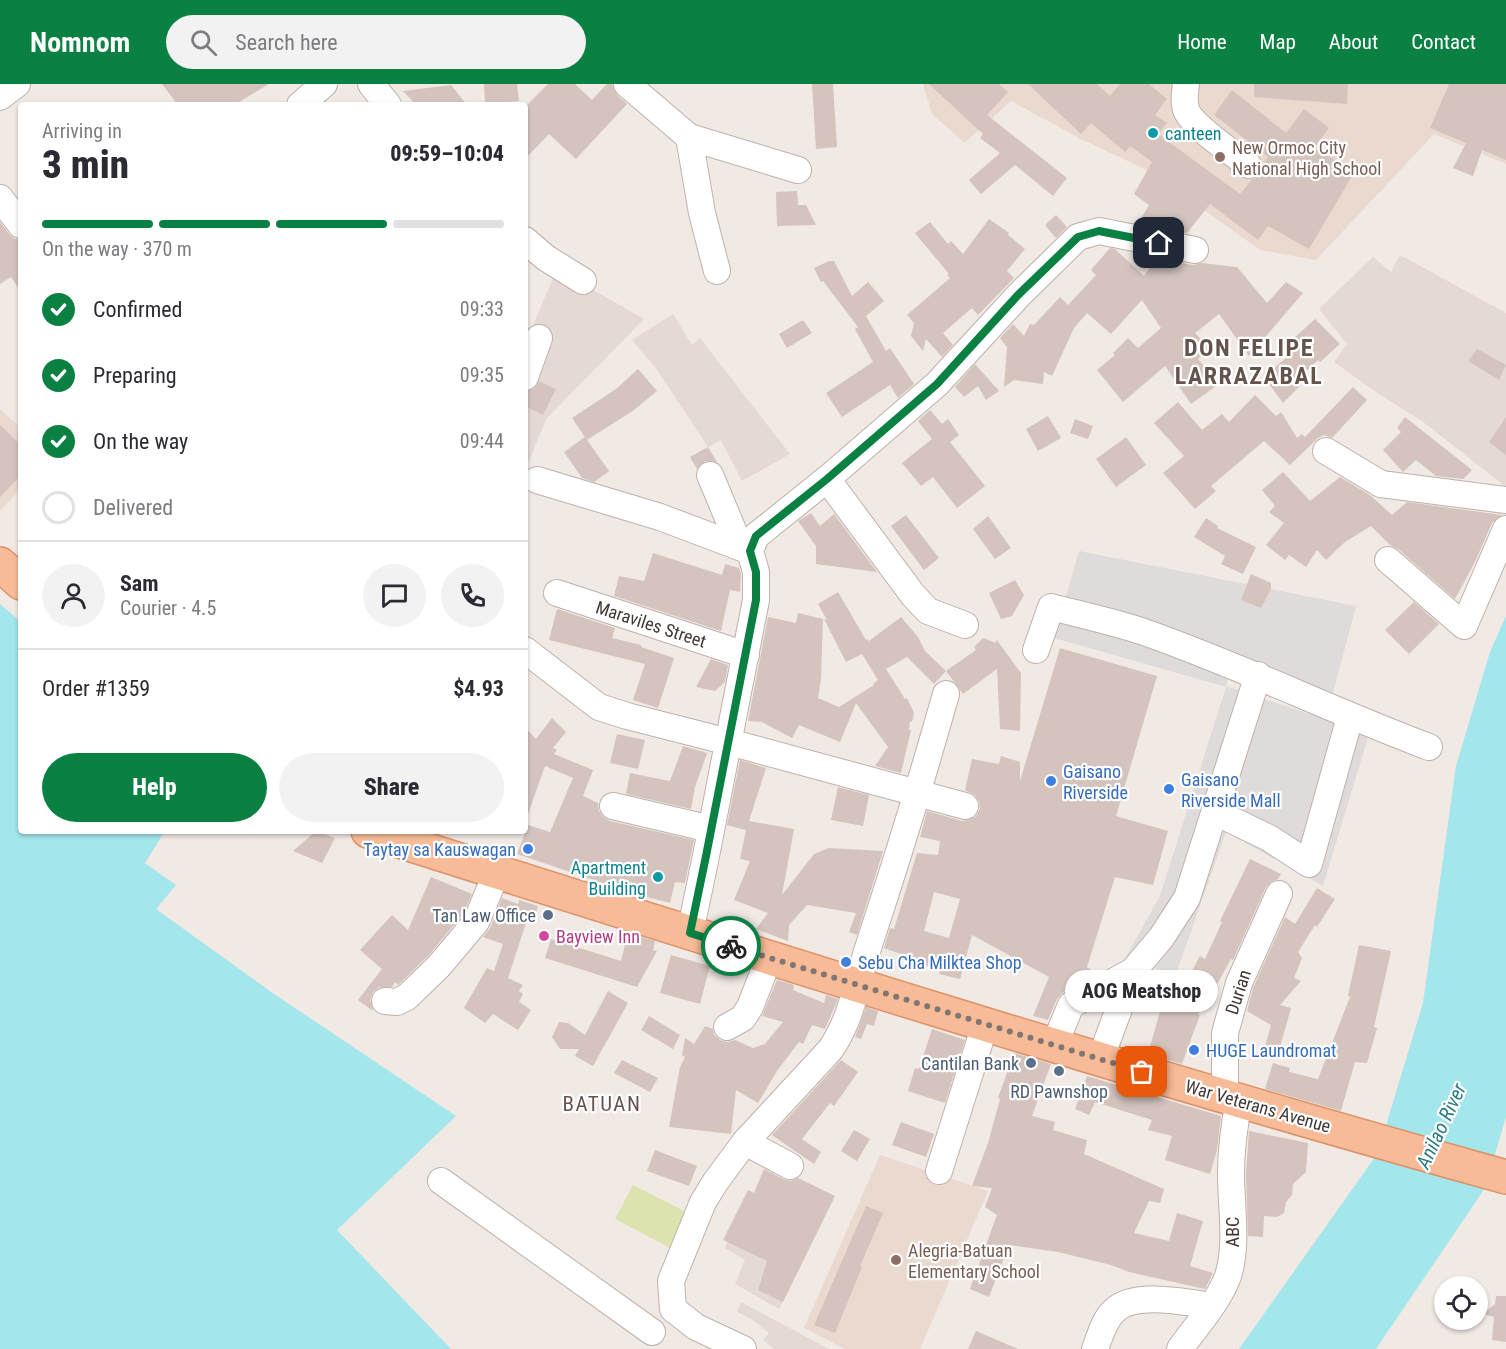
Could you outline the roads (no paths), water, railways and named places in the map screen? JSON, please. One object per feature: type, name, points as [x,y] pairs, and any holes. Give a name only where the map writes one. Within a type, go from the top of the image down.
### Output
[{"type":"main road","points":[[0,564],[18,580]]},
{"type":"main road","name":"War Veterans Avenue","points":[[388,834],[407,837],[496,872],[985,1025],[1505,1177]]},
{"type":"street","points":[[0,97],[17,84]]},
{"type":"street","points":[[303,102],[324,84]]},
{"type":"street","points":[[371,84],[386,102]]},
{"type":"street","points":[[627,84],[689,137],[798,170]]},
{"type":"street","points":[[1186,84],[1184,100],[1187,112],[1200,126],[1248,165]]},
{"type":"street","points":[[689,137],[702,213],[717,272]]},
{"type":"street","points":[[0,198],[18,221]]},
{"type":"street","points":[[745,549],[762,530],[827,479],[937,384],[1018,295],[1078,237],[1099,231],[1195,250]]},
{"type":"street","points":[[528,243],[546,258],[583,281]]},
{"type":"street","points":[[528,369],[539,339]]},
{"type":"street","points":[[1326,451],[1381,484],[1506,500]]},
{"type":"street","points":[[690,933],[756,600],[756,572],[710,475]]},
{"type":"street","points":[[827,479],[913,595],[928,611],[965,625]]},
{"type":"street","points":[[537,480],[660,518],[745,549]]},
{"type":"street","points":[[1388,560],[1464,626],[1506,529]]},
{"type":"street","name":"Maraviles Street","points":[[557,593],[746,655]]},
{"type":"street","points":[[1036,650],[1051,607],[1142,632],[1258,675],[1350,717],[1429,747]]},
{"type":"street","points":[[528,652],[599,706],[627,716],[965,806]]},
{"type":"street","points":[[1100,1060],[1133,971],[1161,938],[1187,898],[1258,675]]},
{"type":"street","points":[[441,1181],[645,1341],[673,1310],[671,1281],[686,1240],[711,1188],[745,1142],[830,1050],[842,1033],[919,793],[946,694]]},
{"type":"street","points":[[1215,812],[1269,838],[1309,864],[1350,717]]},
{"type":"street","points":[[613,806],[711,830]]},
{"type":"street","points":[[385,1001],[397,1002],[407,998],[460,942],[476,922],[496,872]]},
{"type":"street","name":"Durian","points":[[1232,1099],[1226,1033],[1239,983],[1279,894]]},
{"type":"street","points":[[727,1027],[743,1018],[769,958]]},
{"type":"street","points":[[1054,1046],[1071,1005],[1133,971]]},
{"type":"street","points":[[939,1171],[985,1025]]},
{"type":"street","name":"ABC","points":[[1180,1349],[1222,1289],[1232,1259],[1232,1099]]},
{"type":"street","points":[[745,1142],[790,1166]]},
{"type":"street","points":[[1102,1342],[1113,1311],[1124,1304],[1138,1300],[1161,1300],[1211,1306]]},
{"type":"street","points":[[673,1310],[696,1327],[743,1349]]},
{"type":"water","points":[[0,604],[18,619],[18,834],[163,834],[145,863],[176,885],[156,909],[274,994],[456,1116],[337,1230],[451,1349],[0,1349]]},
{"type":"water","name":"Anilao River","points":[[1506,616],[1506,1117],[1485,1188],[1376,1349],[1239,1349],[1375,1157],[1423,1003],[1456,766],[1490,652]]},
{"type":"place","name":"canteen","points":[[1153,133]]},
{"type":"place","name":"New Ormoc City National High School","points":[[1220,157]]},
{"type":"place","name":"Gaisano Riverside","points":[[1051,781]]},
{"type":"place","name":"Gaisano Riverside Mall","points":[[1169,789]]},
{"type":"place","name":"Taytay sa Kauswagan","points":[[528,849]]},
{"type":"place","name":"Apartment Building","points":[[658,877]]},
{"type":"place","name":"Tan Law Office","points":[[548,915]]},
{"type":"place","name":"Bayview Inn","points":[[544,936]]},
{"type":"place","name":"Sebu Cha Milktea Shop","points":[[846,962]]},
{"type":"place","name":"HUGE Laundromat","points":[[1194,1050]]},
{"type":"place","name":"Cantilan Bank","points":[[1031,1063]]},
{"type":"place","name":"RD Pawnshop","points":[[1059,1071]]},
{"type":"place","name":"AOG Meatshop","points":[[1142,1072]]},
{"type":"place","name":"Alegria-Batuan Elementary School","points":[[896,1260]]},
{"type":"district","name":"DON FELIPE LARRAZABAL","points":[[1249,362]]},
{"type":"district","name":"BATUAN","points":[[602,1104]]}]
